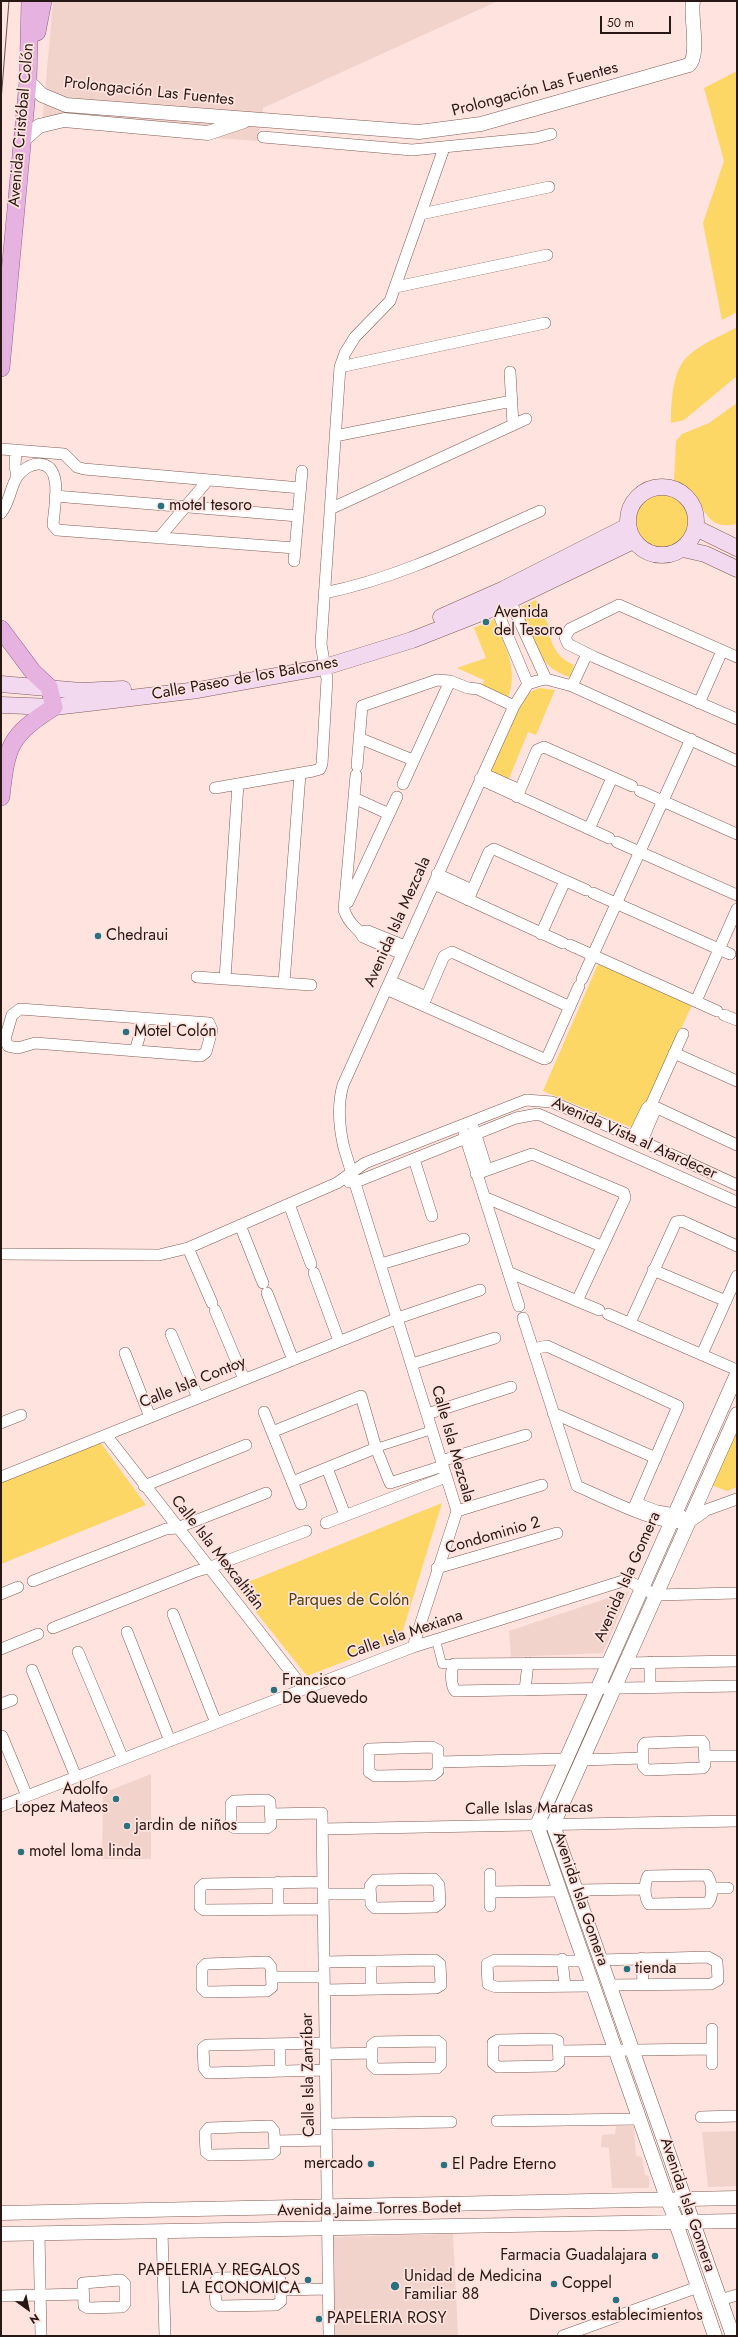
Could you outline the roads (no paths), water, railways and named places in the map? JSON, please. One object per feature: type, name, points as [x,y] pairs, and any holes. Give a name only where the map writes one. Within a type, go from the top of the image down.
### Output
[{"type":"main road","name":"Avenida Cristóbal Colón","points":[[1,368],[20,143],[28,76],[30,1]]},
{"type":"main road","points":[[28,76],[43,1]]},
{"type":"main road","points":[[664,487],[683,493],[695,510],[696,528],[694,536],[683,549],[664,556],[654,555],[644,551],[630,533],[631,506],[645,491],[664,487]]},
{"type":"main road","points":[[696,528],[737,548]]},
{"type":"main road","name":"Calle Paseo de los Balcones","points":[[1,705],[54,707],[198,690],[324,662],[412,640],[630,533]]},
{"type":"main road","points":[[683,549],[705,554],[737,569]]},
{"type":"main road","points":[[1,629],[33,672],[49,687],[54,707],[26,725],[14,740],[5,758],[1,797]]},
{"type":"main road","name":"Calle Paseo de los Balcones","points":[[1,684],[81,691],[156,687],[324,662]]},
{"type":"street","name":"Prolongación Las Fuentes","points":[[28,76],[42,95],[66,105],[419,132],[481,124],[689,65],[693,61],[694,54],[691,11],[693,1]]},
{"type":"street","name":"Prolongación Las Fuentes","points":[[20,143],[39,126],[64,120],[208,133],[250,119]]},
{"type":"street","points":[[263,137],[412,150],[536,138],[551,134]]},
{"type":"street","points":[[215,788],[300,774],[317,770],[322,764],[327,679],[321,644],[340,367],[344,353],[355,337],[385,308],[396,287],[444,148]]},
{"type":"street","points":[[421,214],[549,187]]},
{"type":"street","points":[[396,287],[547,255]]},
{"type":"street","points":[[340,367],[544,324]]},
{"type":"street","points":[[510,372],[513,425]]},
{"type":"street","points":[[335,436],[512,401]]},
{"type":"street","points":[[330,509],[526,419]]},
{"type":"street","points":[[1,449],[64,454],[77,466],[84,470],[301,488]]},
{"type":"street","points":[[1,513],[7,505],[17,477],[15,466],[16,450]]},
{"type":"street","points":[[17,477],[32,465],[37,463],[49,466],[56,475],[53,525],[57,530],[295,548]]},
{"type":"street","points":[[294,562],[302,471]]},
{"type":"street","points":[[159,538],[208,480]]},
{"type":"street","points":[[54,496],[298,516]]},
{"type":"street","points":[[324,593],[344,589],[428,561],[540,511]]},
{"type":"street","points":[[500,598],[537,681]]},
{"type":"street","points":[[500,598],[537,681]]},
{"type":"street","points":[[737,657],[619,605],[575,626],[567,633],[565,637],[568,644],[591,655],[737,719]]},
{"type":"street","points":[[699,703],[722,651]]},
{"type":"street","points":[[575,687],[591,655]]},
{"type":"street","points":[[404,950],[368,931],[360,932],[350,924],[344,910],[362,706],[437,680],[450,681],[468,688],[478,689],[512,709]]},
{"type":"street","points":[[403,784],[450,681]]},
{"type":"street","points":[[537,681],[575,687],[737,761]]},
{"type":"street","name":"Avenida Isla Mezcala","points":[[381,1264],[341,1133],[340,1097],[343,1085],[512,709],[537,681]]},
{"type":"street","points":[[359,738],[413,760]]},
{"type":"street","points":[[388,985],[544,1059],[547,1058],[639,852],[693,740]]},
{"type":"street","points":[[519,794],[537,750],[542,747],[737,834]]},
{"type":"street","points":[[284,983],[300,774]]},
{"type":"street","points":[[481,776],[589,829],[737,895]]},
{"type":"street","points":[[589,829],[612,778]]},
{"type":"street","points":[[225,979],[238,784]]},
{"type":"street","points":[[344,910],[397,797]]},
{"type":"street","points":[[354,798],[389,814]]},
{"type":"street","points":[[470,895],[489,852],[494,849],[730,954]]},
{"type":"street","points":[[436,879],[470,895],[541,934],[737,1020]]},
{"type":"street","points":[[541,934],[565,881]]},
{"type":"street","points":[[696,1001],[737,908]]},
{"type":"street","points":[[424,1001],[444,956],[452,952],[570,1007]]},
{"type":"street","points":[[197,977],[311,985]]},
{"type":"street","points":[[20,1009],[145,1018],[208,1023],[212,1030],[206,1052],[201,1056],[35,1043],[15,1048],[6,1043],[4,1031],[12,1015],[20,1009]]},
{"type":"street","points":[[135,1050],[145,1018]]},
{"type":"street","points":[[638,1139],[654,1106],[674,1053],[683,1034]]},
{"type":"street","points":[[674,1053],[737,1082]]},
{"type":"street","name":"Avenida Vista al Atardecer","points":[[337,1184],[352,1170],[365,1163],[518,1102],[536,1100],[552,1102],[638,1139],[737,1185]]},
{"type":"street","points":[[654,1106],[737,1145]]},
{"type":"street","name":"Avenida Vista al Atardecer","points":[[1,1254],[159,1255],[188,1248],[337,1184],[356,1182],[522,1116],[544,1116],[737,1202]]},
{"type":"street","points":[[466,1123],[470,1136],[476,1174],[519,1306]]},
{"type":"street","points":[[470,1136],[487,1170]]},
{"type":"street","points":[[476,1174],[532,1154],[624,1193],[624,1198],[576,1301]]},
{"type":"street","points":[[414,1159],[432,1216]]},
{"type":"street","points":[[484,1197],[601,1246]]},
{"type":"street","points":[[289,1204],[339,1341]]},
{"type":"street","points":[[630,1323],[673,1226],[678,1221],[682,1221],[737,1246]]},
{"type":"street","points":[[240,1225],[263,1283]]},
{"type":"street","points":[[381,1264],[464,1239]]},
{"type":"street","points":[[188,1248],[244,1379]]},
{"type":"street","name":"Calle Isla Mezcala","points":[[381,1264],[457,1511],[437,1568],[414,1647]]},
{"type":"street","points":[[653,1270],[726,1301]]},
{"type":"street","points":[[508,1272],[630,1323],[737,1362]]},
{"type":"street","points":[[703,1350],[737,1276]]},
{"type":"street","name":"Calle Isla Contoy","points":[[1,1477],[339,1341],[398,1318],[480,1290]]},
{"type":"street","points":[[267,1294],[293,1360]]},
{"type":"street","points":[[523,1318],[577,1486],[635,1506],[657,1511],[673,1519],[695,1516],[737,1499]]},
{"type":"street","points":[[171,1334],[198,1398]]},
{"type":"street","points":[[412,1364],[495,1338]]},
{"type":"street","points":[[533,1349],[547,1346],[675,1403],[678,1406],[678,1410],[635,1506]]},
{"type":"street","points":[[703,1350],[737,1370]]},
{"type":"street","points":[[125,1353],[150,1417]]},
{"type":"street","name":"Avenida Isla Gomera","points":[[715,2336],[677,2226],[678,2222],[668,2201],[537,1825],[673,1519],[732,1397],[737,1374]]},
{"type":"street","points":[[427,1414],[511,1387]]},
{"type":"street","points":[[272,1432],[361,1396],[376,1448],[390,1483],[444,1468]]},
{"type":"street","points":[[264,1412],[301,1504]]},
{"type":"street","points":[[553,1413],[656,1458]]},
{"type":"street","name":"Avenida Isla Gomera","points":[[733,2336],[553,1825],[656,1595],[695,1516],[737,1414]]},
{"type":"street","points":[[1,1423],[21,1416]]},
{"type":"street","points":[[292,1482],[376,1448],[432,1430]]},
{"type":"street","name":"Calle Isla Mexcaltitán","points":[[106,1435],[144,1486],[304,1689]]},
{"type":"street","points":[[326,1523],[345,1516],[444,1468],[526,1435]]},
{"type":"street","points":[[144,1486],[246,1445]]},
{"type":"street","points":[[327,1468],[345,1516]]},
{"type":"street","points":[[457,1511],[542,1485]]},
{"type":"street","points":[[33,1581],[166,1529],[177,1528],[266,1493]]},
{"type":"street","points":[[53,1628],[197,1571],[306,1531]]},
{"type":"street","name":"Condominio 2","points":[[437,1568],[557,1533]]},
{"type":"street","name":"Calle Isla Mexiana","points":[[1,1806],[414,1647],[626,1580],[656,1595],[737,1593]]},
{"type":"street","points":[[1,1594],[18,1587]]},
{"type":"street","points":[[173,1614],[216,1723]]},
{"type":"street","points":[[128,1632],[170,1741]]},
{"type":"street","points":[[1,1649],[38,1634]]},
{"type":"street","points":[[436,1640],[442,1664],[609,1663]]},
{"type":"street","points":[[78,1652],[122,1759]]},
{"type":"street","points":[[626,1663],[737,1661]]},
{"type":"street","points":[[650,1662],[650,1688]]},
{"type":"street","points":[[454,1664],[452,1668],[452,1688],[455,1692],[737,1686]]},
{"type":"street","points":[[525,1690],[528,1664]]},
{"type":"street","points":[[32,1670],[76,1777]]},
{"type":"street","points":[[1,1704],[12,1700]]},
{"type":"street","points":[[2,1736],[27,1796]]},
{"type":"street","points":[[702,1741],[704,1744],[704,1756],[703,1768],[647,1770],[644,1766],[643,1746],[645,1743],[702,1741]]},
{"type":"street","points":[[432,1747],[438,1750],[438,1762],[438,1771],[433,1775],[375,1776],[369,1772],[369,1749],[432,1747]]},
{"type":"street","points":[[704,1756],[737,1756]]},
{"type":"street","points":[[582,1760],[643,1758]]},
{"type":"street","points":[[438,1762],[566,1759]]},
{"type":"street","name":"Calle Isla Zanzíbar","points":[[270,1814],[322,1813],[328,2336]]},
{"type":"street","name":"Calle Islas Maracas","points":[[322,1830],[737,1821]]},
{"type":"street","points":[[490,1874],[490,1906]]},
{"type":"street","points":[[707,1875],[711,1881],[712,1899],[708,1903],[649,1904],[646,1900],[645,1889],[645,1882],[648,1876],[707,1875]]},
{"type":"street","points":[[434,1879],[439,1885],[440,1903],[435,1907],[376,1908],[371,1904],[370,1894],[370,1886],[375,1880],[434,1879]]},
{"type":"street","points":[[278,1882],[278,1909]]},
{"type":"street","points":[[323,1882],[204,1884],[200,1888],[200,1907],[204,1910],[323,1909]]},
{"type":"street","points":[[711,1888],[728,1888]]},
{"type":"street","points":[[577,1890],[645,1889]]},
{"type":"street","points":[[490,1892],[560,1891]]},
{"type":"street","points":[[323,1894],[370,1894]]},
{"type":"street","points":[[601,1960],[708,1957],[717,1962],[718,1980],[711,1984],[609,1985]]},
{"type":"street","points":[[642,1958],[643,1985]]},
{"type":"street","points":[[562,1959],[565,1986]]},
{"type":"street","points":[[584,1961],[562,1959],[495,1960],[487,1964],[488,1984],[496,1987],[593,1986]]},
{"type":"street","points":[[324,1962],[435,1960],[440,1964],[440,1985],[436,1988],[324,1990]]},
{"type":"street","points":[[267,1962],[271,1967],[272,1977],[272,1987],[268,1991],[206,1992],[202,1988],[202,1968],[206,1964],[267,1962]]},
{"type":"street","points":[[371,1962],[371,1989]]},
{"type":"street","points":[[272,1977],[324,1977]]},
{"type":"street","points":[[712,2029],[712,2064]]},
{"type":"street","points":[[553,2039],[558,2041],[559,2051],[559,2062],[554,2066],[498,2067],[493,2063],[493,2043],[498,2040],[553,2039]]},
{"type":"street","points":[[437,2041],[441,2044],[441,2064],[437,2068],[376,2070],[372,2065],[372,2053],[372,2045],[376,2042],[437,2041]]},
{"type":"street","points":[[280,2044],[280,2071]]},
{"type":"street","points":[[325,2070],[208,2072],[204,2068],[203,2048],[207,2045],[280,2044],[372,2053]]},
{"type":"street","points":[[559,2051],[712,2049]]},
{"type":"street","points":[[701,2117],[737,2116]]},
{"type":"street","points":[[497,2121],[639,2119]]},
{"type":"street","points":[[326,2124],[451,2122]]},
{"type":"street","points":[[270,2126],[274,2131],[275,2142],[275,2150],[271,2154],[210,2155],[206,2152],[205,2132],[209,2128],[270,2126]]},
{"type":"street","points":[[275,2142],[326,2140]]},
{"type":"street","name":"Avenida Jaime Torres Bodet","points":[[1,2213],[327,2206],[685,2201],[737,2198]]},
{"type":"street","name":"Avenida Jaime Torres Bodet","points":[[1,2234],[737,2221]]},
{"type":"street","points":[[162,2231],[165,2336]]},
{"type":"street","points":[[39,2233],[41,2336]]},
{"type":"street","points":[[275,2277],[280,2280],[280,2290],[281,2302],[276,2305],[220,2306],[216,2303],[214,2283],[218,2278],[275,2277]]},
{"type":"street","points":[[563,2336],[698,2287]]},
{"type":"street","points":[[280,2290],[328,2289]]},
{"type":"street","points":[[1,2296],[83,2294]]},
{"type":"street","points":[[720,2300],[737,2295]]},
{"type":"tram line","points":[[1,101],[9,1]]},
{"type":"place","name":"motel tesoro","points":[[161,506]]},
{"type":"place","name":"Avenida del Tesoro","points":[[486,622]]},
{"type":"place","name":"Chedraui","points":[[98,936]]},
{"type":"place","name":"Motel Colón","points":[[126,1032]]},
{"type":"place","name":"Francisco De Quevedo","points":[[274,1690]]},
{"type":"place","name":"Adolfo Lopez Mateos","points":[[116,1799]]},
{"type":"place","name":"jardin de niños","points":[[127,1826]]},
{"type":"place","name":"motel loma linda","points":[[21,1852]]},
{"type":"place","name":"tienda","points":[[627,1969]]},
{"type":"place","name":"mercado","points":[[371,2164]]},
{"type":"place","name":"El Padre Eterno","points":[[444,2165]]},
{"type":"place","name":"Farmacia Guadalajara","points":[[655,2256]]},
{"type":"place","name":"PAPELERIA Y REGALOS LA ECONOMICA","points":[[308,2280]]},
{"type":"place","name":"Coppel","points":[[554,2284]]},
{"type":"place","name":"Unidad de Medicina Familiar 88","points":[[395,2286]]},
{"type":"place","name":"Diversos establecimientos","points":[[616,2300]]},
{"type":"place","name":"PAPELERIA ROSY","points":[[319,2319]]},
{"type":"park label","name":"Parques de Colón","points":[[349,1601]]}]
